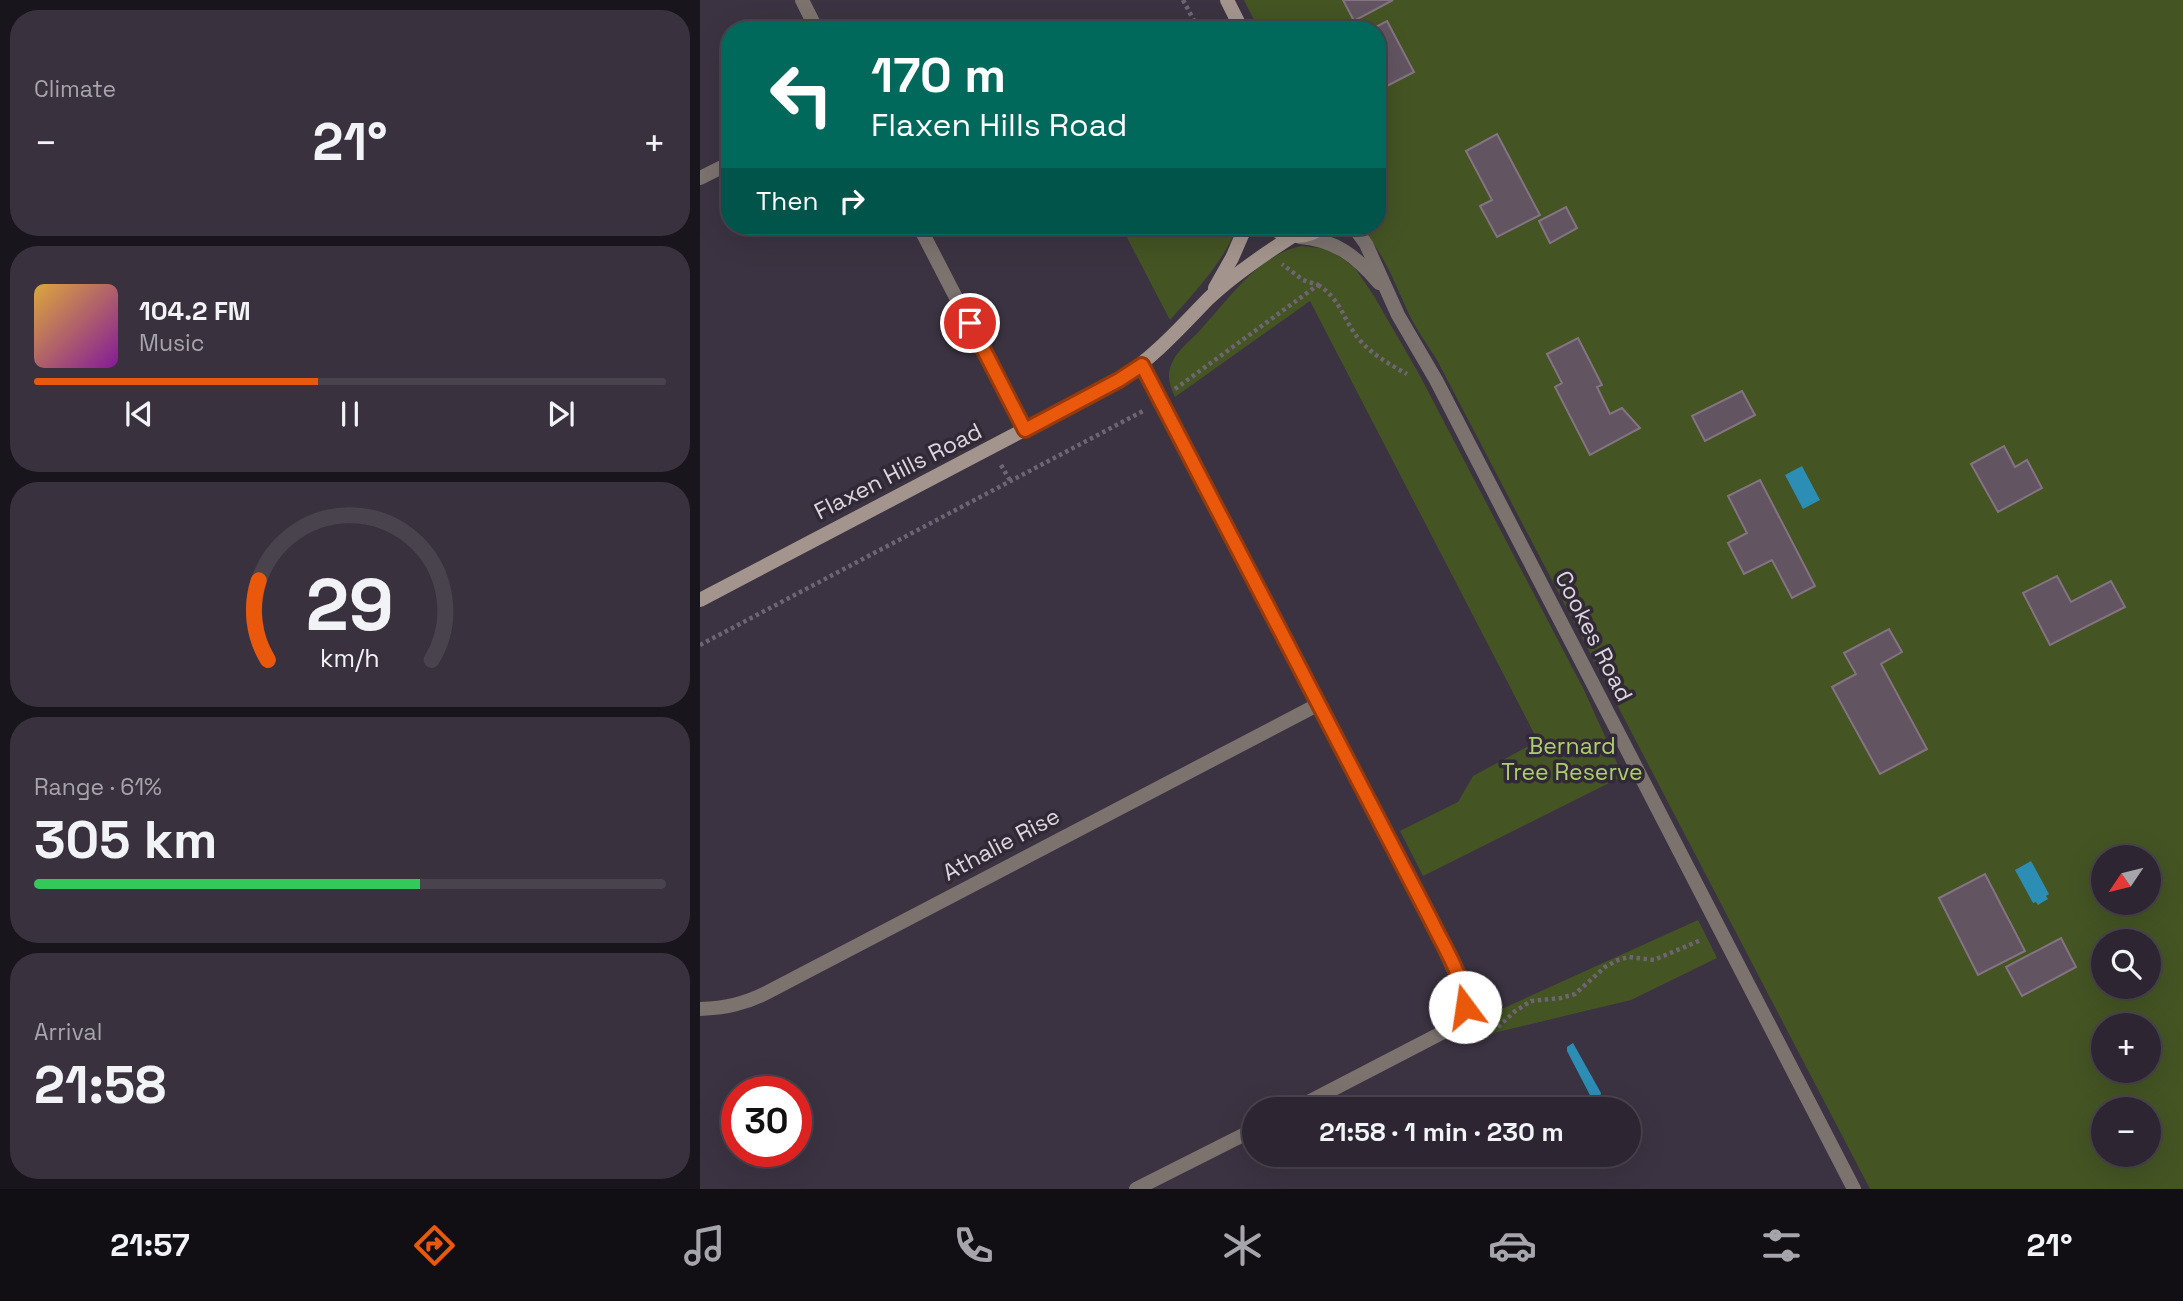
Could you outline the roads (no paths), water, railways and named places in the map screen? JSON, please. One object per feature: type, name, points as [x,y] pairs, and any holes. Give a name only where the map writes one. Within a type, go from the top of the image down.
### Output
[{"type":"street","points":[[802,0],[812,21]]},
{"type":"street","points":[[1227,0],[1238,21]]},
{"type":"street","points":[[700,178],[721,168]]},
{"type":"street","points":[[924,235],[1025,430]]},
{"type":"street","name":"Flaxen Hills Road","points":[[1209,298],[1242,235]]},
{"type":"street","points":[[1286,235],[1294,237]]},
{"type":"street","name":"Flaxen Hills Road","points":[[700,600],[1119,380],[1142,365],[1183,327],[1209,298],[1267,253],[1294,237],[1309,235]]},
{"type":"street","name":"Cookes Road","points":[[1360,235],[1854,1189]]},
{"type":"street","name":"Cookes Road","points":[[1294,237],[1316,238],[1337,246],[1361,262],[1387,292]]},
{"type":"street","points":[[1142,365],[1460,979],[1465,995],[1461,1018],[1453,1027],[1318,1097]]},
{"type":"street","name":"Athalie Rise","points":[[700,1009],[725,1008],[745,1003],[766,993],[1319,704]]},
{"type":"street","points":[[1136,1189],[1242,1136]]},
{"type":"water","points":[[1802,466],[1820,500],[1803,509],[1785,475]]},
{"type":"water","points":[[2031,861],[2049,894],[2046,896],[2048,899],[2038,905],[2033,903],[2015,870]]},
{"type":"water","points":[[1573,1043],[1601,1093],[1600,1097],[1591,1097],[1567,1047]]},
{"type":"park label","name":"Bernard Tree Reserve","points":[[1572,759]]}]
